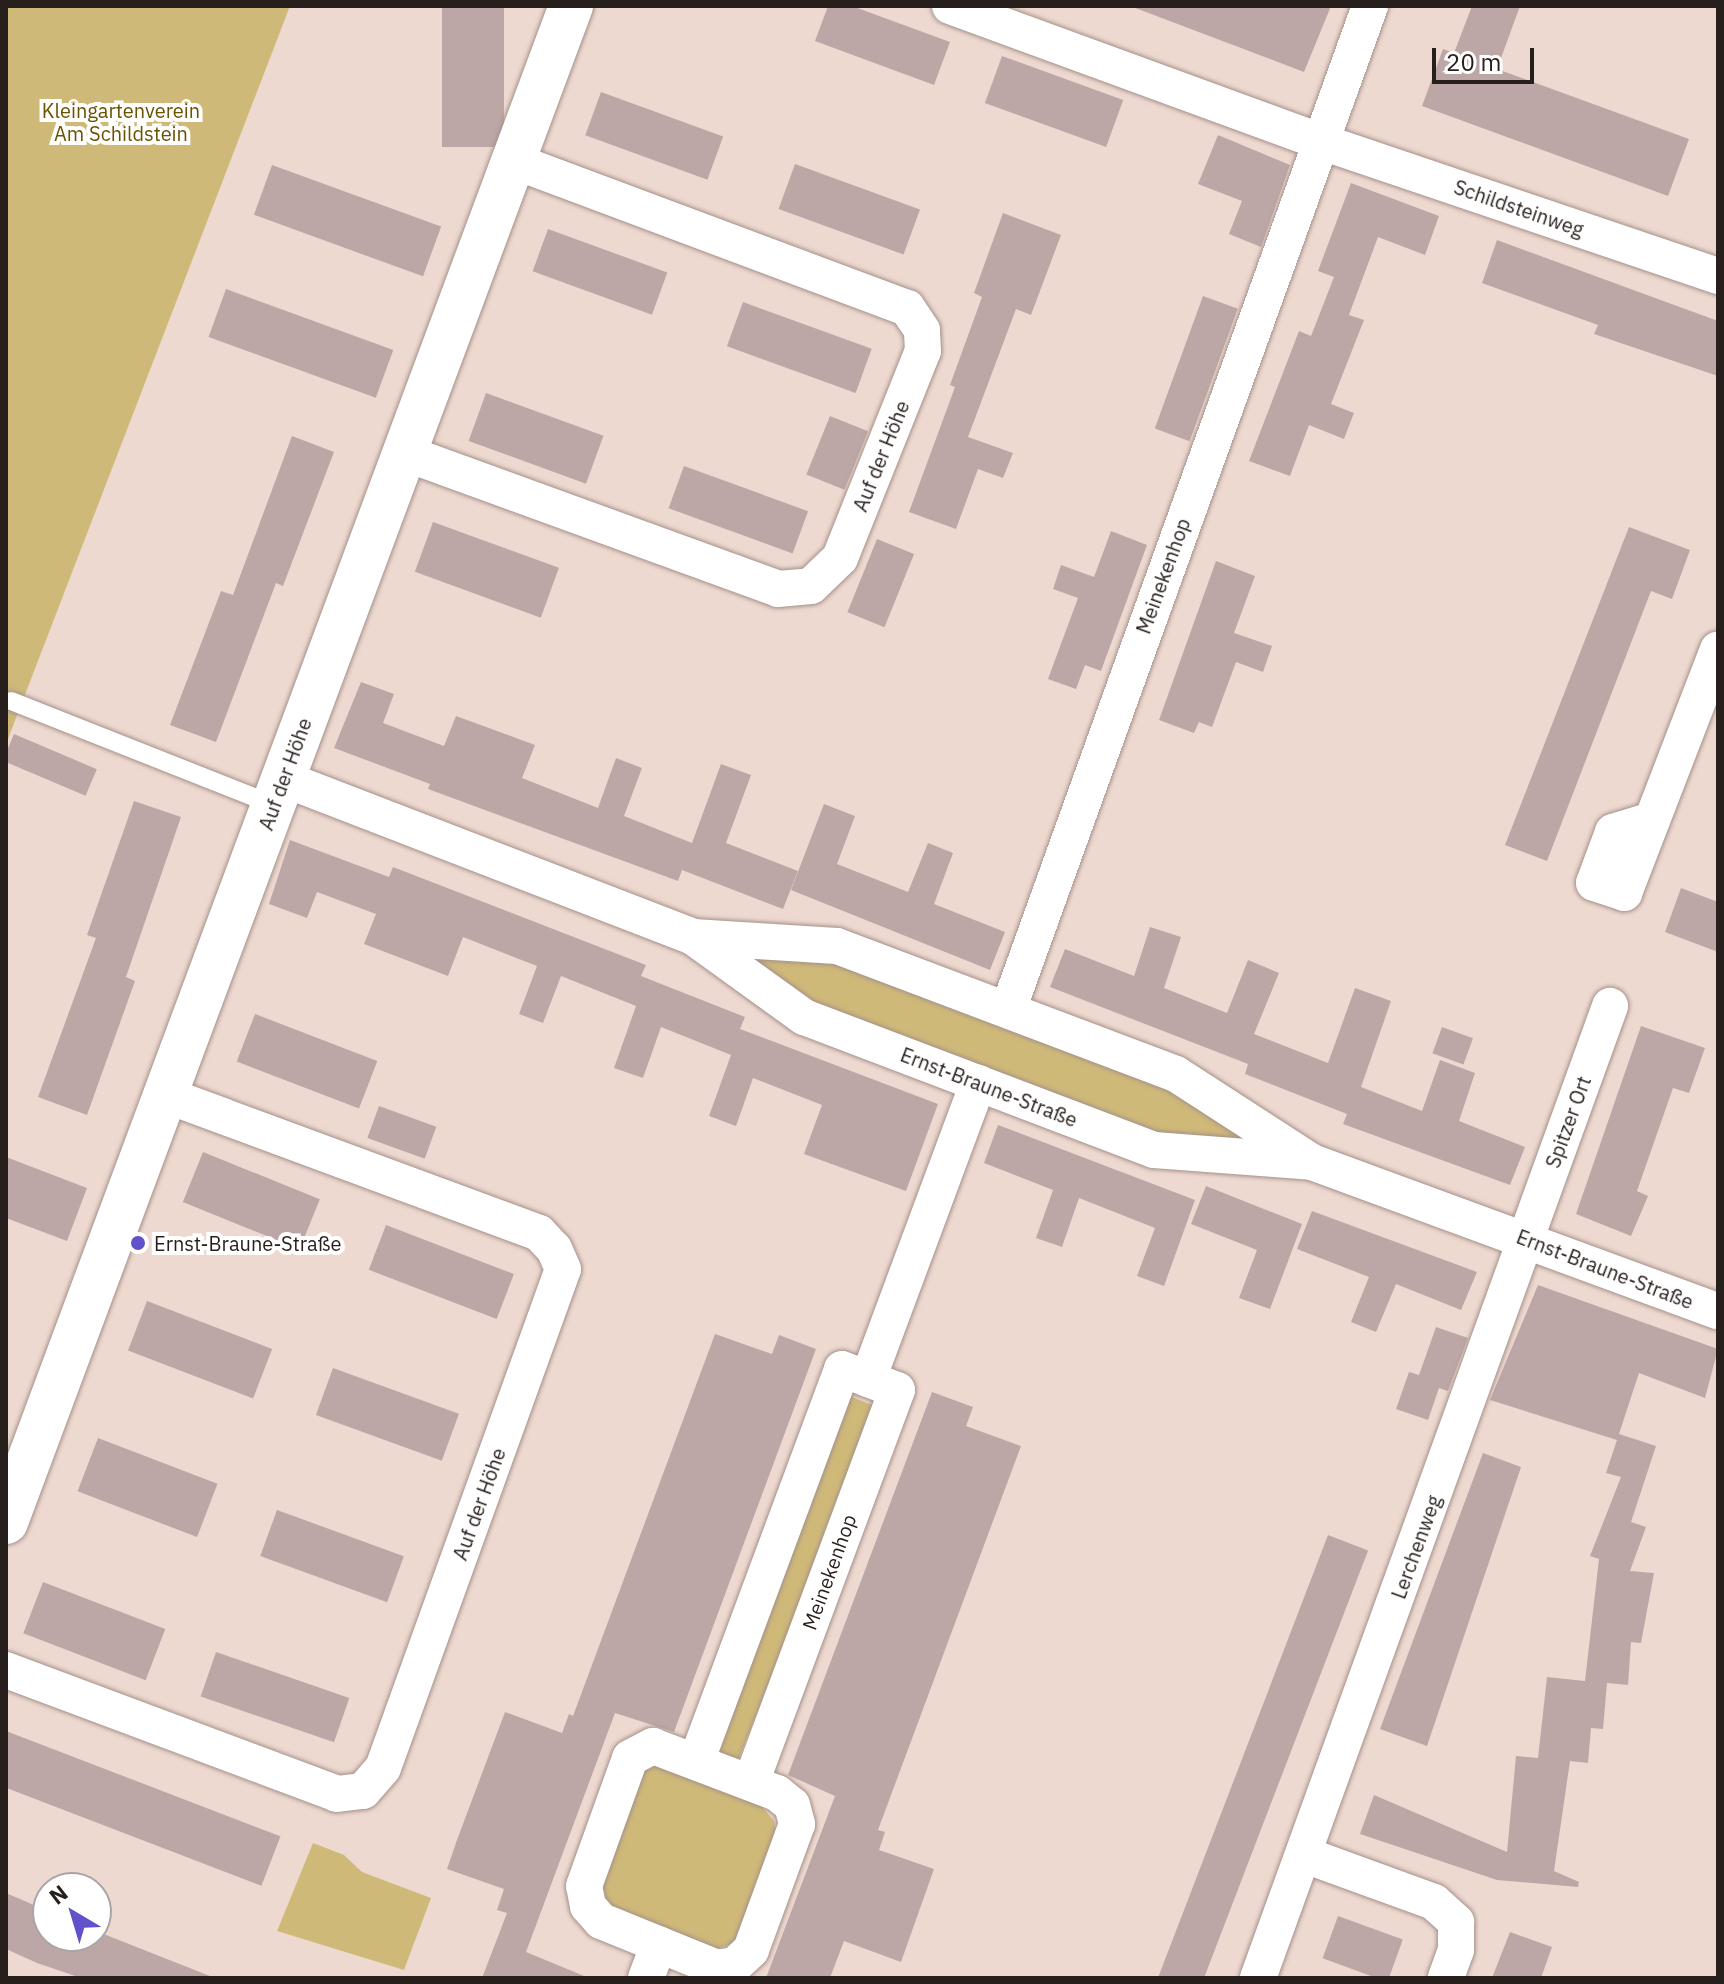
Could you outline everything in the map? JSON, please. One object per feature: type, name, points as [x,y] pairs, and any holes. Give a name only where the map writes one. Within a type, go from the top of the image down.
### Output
[{"type":"street","name":"Auf der Höhe","points":[[6,1520],[571,6]]},
{"type":"street","name":"Schildsteinweg","points":[[950,6],[1319,141],[1718,276]]},
{"type":"street","points":[[1319,141],[1370,6]]},
{"type":"street","name":"Meinekenhop","points":[[1008,1010],[1319,141]]},
{"type":"street","name":"Auf der Höhe","points":[[405,453],[778,589],[811,586],[840,558],[923,351],[922,330],[907,308],[513,161]]},
{"type":"street","points":[[1652,820],[1718,649]]},
{"type":"street","name":"Ernst-Braune-Straße","points":[[279,792],[693,937],[837,946],[1176,1074],[1312,1162],[1718,1311]]},
{"type":"street","name":"Ernst-Braune-Straße","points":[[693,937],[804,1017],[1154,1150],[1312,1162]]},
{"type":"street","name":"Spitzer Ort","points":[[1526,1239],[1610,1006]]},
{"type":"street","points":[[696,1762],[842,1369],[868,1379],[978,1083]]},
{"type":"street","name":"Auf der Höhe","points":[[6,1670],[337,1794],[363,1791],[383,1768],[563,1269],[554,1249],[539,1233],[165,1095]]},
{"type":"street","name":"Lerchenweg","points":[[1258,1978],[1526,1239]]},
{"type":"street","name":"Meinekenhop","points":[[751,1783],[897,1390],[868,1379]]},
{"type":"street","points":[[653,1746],[751,1783],[792,1805],[797,1824],[751,1950],[735,1965],[717,1968],[601,1921],[588,1906],[584,1886],[630,1758],[653,1746]]},
{"type":"street","points":[[1305,1855],[1434,1902],[1456,1922],[1456,1950],[1446,1978]]},
{"type":"street","points":[[646,1978],[659,1944]]},
{"type":"lane","points":[[11,701],[279,792]]},
{"type":"green space","name":"Kleingartenverein Am Schildstein","points":[[6,6],[290,6],[6,744]]},
{"type":"green space","points":[[724,948],[841,958],[1170,1081],[1278,1149],[1158,1140],[809,1007]]},
{"type":"green space","points":[[842,1393],[880,1408],[735,1767],[697,1752]]},
{"type":"green space","points":[[661,1763],[757,1801],[774,1821],[778,1846],[749,1926],[734,1943],[713,1950],[615,1910],[600,1896],[630,1785],[643,1769]]},
{"type":"green space","points":[[313,1843],[344,1855],[362,1872],[431,1898],[404,1970],[277,1931]]},
{"type":"building","points":[[442,6],[504,6],[504,147],[442,147]]},
{"type":"building","points":[[828,6],[852,6],[950,42],[934,85],[815,41]]},
{"type":"building","points":[[1130,6],[1331,6],[1304,72]]},
{"type":"building","points":[[1472,6],[1520,6],[1497,69],[1689,139],[1668,196],[1422,106],[1443,49],[1454,53]]},
{"type":"building","points":[[1002,56],[1123,100],[1106,147],[985,103]]},
{"type":"building","points":[[601,92],[723,136],[707,180],[585,135]]},
{"type":"building","points":[[1218,135],[1290,165],[1261,247],[1229,234],[1242,201],[1198,184]]},
{"type":"building","points":[[795,164],[920,209],[904,255],[779,209]]},
{"type":"building","points":[[272,165],[441,227],[423,276],[254,215]]},
{"type":"building","points":[[1351,183],[1439,216],[1425,255],[1378,237],[1349,315],[1364,320],[1331,404],[1354,413],[1344,439],[1309,425],[1290,476],[1249,461],[1299,331],[1311,336],[1334,277],[1318,271]]},
{"type":"building","points":[[1003,213],[1061,235],[1031,315],[1016,309],[968,437],[1013,453],[1003,478],[978,469],[956,529],[909,512],[955,387],[950,385],[982,297],[974,293]]},
{"type":"building","points":[[548,229],[667,272],[652,315],[533,271]]},
{"type":"building","points":[[1497,240],[1718,321],[1718,376],[1594,334],[1598,325],[1482,283]]},
{"type":"building","points":[[226,289],[393,350],[376,398],[209,337]]},
{"type":"building","points":[[1203,296],[1238,309],[1190,441],[1155,428]]},
{"type":"building","points":[[743,302],[872,349],[856,393],[727,346]]},
{"type":"building","points":[[486,393],[603,436],[586,484],[469,441]]},
{"type":"building","points":[[830,416],[868,431],[844,490],[806,474]]},
{"type":"building","points":[[292,436],[334,452],[283,586],[276,583],[216,742],[170,725],[221,591],[233,595]]},
{"type":"building","points":[[684,466],[808,511],[793,553],[669,508]]},
{"type":"building","points":[[433,522],[559,568],[541,618],[415,572]]},
{"type":"building","points":[[1629,527],[1690,550],[1672,599],[1651,591],[1547,861],[1505,845]]},
{"type":"building","points":[[1111,531],[1147,545],[1101,671],[1085,665],[1076,689],[1048,679],[1078,598],[1053,589],[1061,565],[1094,577]]},
{"type":"building","points":[[877,539],[914,554],[884,627],[847,612]]},
{"type":"building","points":[[1216,561],[1255,576],[1234,633],[1272,646],[1263,672],[1236,662],[1212,727],[1199,722],[1194,733],[1159,720]]},
{"type":"building","points":[[361,682],[394,694],[383,723],[444,746],[456,716],[535,745],[522,778],[598,808],[616,758],[642,768],[624,816],[692,843],[721,764],[751,775],[726,843],[798,871],[783,909],[682,870],[678,881],[428,789],[430,784],[334,748]]},
{"type":"building","points":[[14,734],[97,769],[86,796],[6,762],[6,753]]},
{"type":"building","points":[[134,801],[181,817],[126,977],[135,981],[87,1115],[38,1097],[96,938],[87,935]]},
{"type":"building","points":[[824,804],[855,816],[837,864],[908,892],[928,843],[953,853],[934,904],[1005,932],[990,970],[791,890]]},
{"type":"building","points":[[290,840],[389,877],[393,867],[646,965],[641,976],[745,1017],[740,1029],[938,1104],[906,1191],[804,1154],[822,1105],[753,1078],[736,1126],[709,1116],[731,1055],[661,1027],[643,1078],[614,1068],[636,1006],[561,976],[543,1023],[519,1014],[537,966],[463,937],[448,976],[364,944],[376,914],[317,892],[307,918],[269,904]]},
{"type":"building","points":[[1681,888],[1718,902],[1718,952],[1665,932]]},
{"type":"building","points":[[1150,927],[1181,937],[1164,988],[1227,1013],[1248,960],[1279,973],[1254,1034],[1328,1063],[1355,988],[1391,1001],[1361,1087],[1422,1111],[1440,1060],[1475,1073],[1459,1121],[1525,1147],[1510,1185],[1343,1124],[1347,1114],[1245,1074],[1248,1064],[1050,987],[1065,949],[1134,976]]},
{"type":"building","points":[[255,1014],[377,1061],[359,1109],[237,1062]]},
{"type":"building","points":[[1641,1026],[1705,1048],[1689,1093],[1673,1088],[1637,1191],[1648,1196],[1631,1236],[1576,1214]]},
{"type":"building","points":[[1442,1027],[1473,1038],[1463,1065],[1432,1053]]},
{"type":"building","points":[[379,1106],[436,1127],[425,1159],[367,1138]]},
{"type":"building","points":[[998,1125],[1195,1200],[1164,1286],[1137,1276],[1155,1228],[1079,1198],[1062,1247],[1036,1238],[1053,1190],[984,1163]]},
{"type":"building","points":[[203,1152],[320,1199],[300,1249],[183,1202]]},
{"type":"building","points":[[6,1157],[87,1188],[67,1241],[6,1218]]},
{"type":"building","points":[[1206,1186],[1302,1224],[1270,1309],[1239,1298],[1257,1250],[1191,1224]]},
{"type":"building","points":[[1312,1211],[1477,1272],[1461,1310],[1396,1284],[1376,1332],[1351,1322],[1369,1277],[1297,1249]]},
{"type":"building","points":[[386,1225],[514,1274],[497,1319],[369,1270]]},
{"type":"building","points":[[1538,1285],[1718,1349],[1705,1398],[1639,1373],[1619,1434],[1656,1446],[1631,1522],[1646,1527],[1630,1571],[1654,1573],[1641,1643],[1631,1642],[1628,1685],[1607,1683],[1603,1729],[1591,1728],[1588,1763],[1570,1761],[1554,1871],[1579,1882],[1578,1887],[1497,1880],[1360,1834],[1374,1795],[1507,1852],[1516,1756],[1538,1758],[1547,1677],[1585,1681],[1599,1559],[1590,1556],[1621,1477],[1606,1473],[1617,1440],[1490,1400]]},
{"type":"building","points":[[147,1301],[272,1349],[253,1399],[128,1350]]},
{"type":"building","points":[[1436,1327],[1468,1338],[1448,1391],[1439,1388],[1428,1420],[1396,1409],[1409,1372],[1419,1375]]},
{"type":"building","points":[[715,1334],[772,1354],[779,1335],[816,1349],[674,1732],[615,1713],[526,1952],[589,1978],[482,1978],[507,1913],[497,1910],[504,1889],[447,1869],[457,1840],[505,1712],[562,1733],[569,1714],[573,1716]]},
{"type":"building","points":[[333,1368],[459,1414],[442,1461],[316,1415]]},
{"type":"building","points":[[932,1392],[973,1407],[966,1426],[1021,1446],[878,1830],[885,1832],[879,1850],[934,1869],[901,1962],[844,1941],[830,1978],[766,1978],[835,1796],[788,1775]]},
{"type":"building","points":[[98,1438],[217,1484],[197,1537],[78,1491]]},
{"type":"building","points":[[1483,1453],[1521,1467],[1427,1746],[1380,1729]]},
{"type":"building","points":[[277,1510],[404,1556],[387,1602],[260,1556]]},
{"type":"building","points":[[1328,1535],[1368,1550],[1204,1978],[1158,1977]]},
{"type":"building","points":[[43,1582],[165,1629],[146,1680],[23,1633]]},
{"type":"building","points":[[216,1652],[349,1698],[334,1742],[201,1696]]},
{"type":"building","points":[[6,1731],[280,1836],[261,1886],[6,1788]]},
{"type":"building","points":[[6,1893],[32,1904],[32,1952],[112,1952],[112,1937],[215,1978],[81,1978],[6,1949]]},
{"type":"building","points":[[1338,1916],[1403,1940],[1389,1978],[1377,1978],[1323,1958]]},
{"type":"building","points":[[1510,1932],[1552,1947],[1541,1978],[1492,1978]]},
{"type":"place","name":"Ernst-Braune-Straße","points":[[138,1243]]}]
